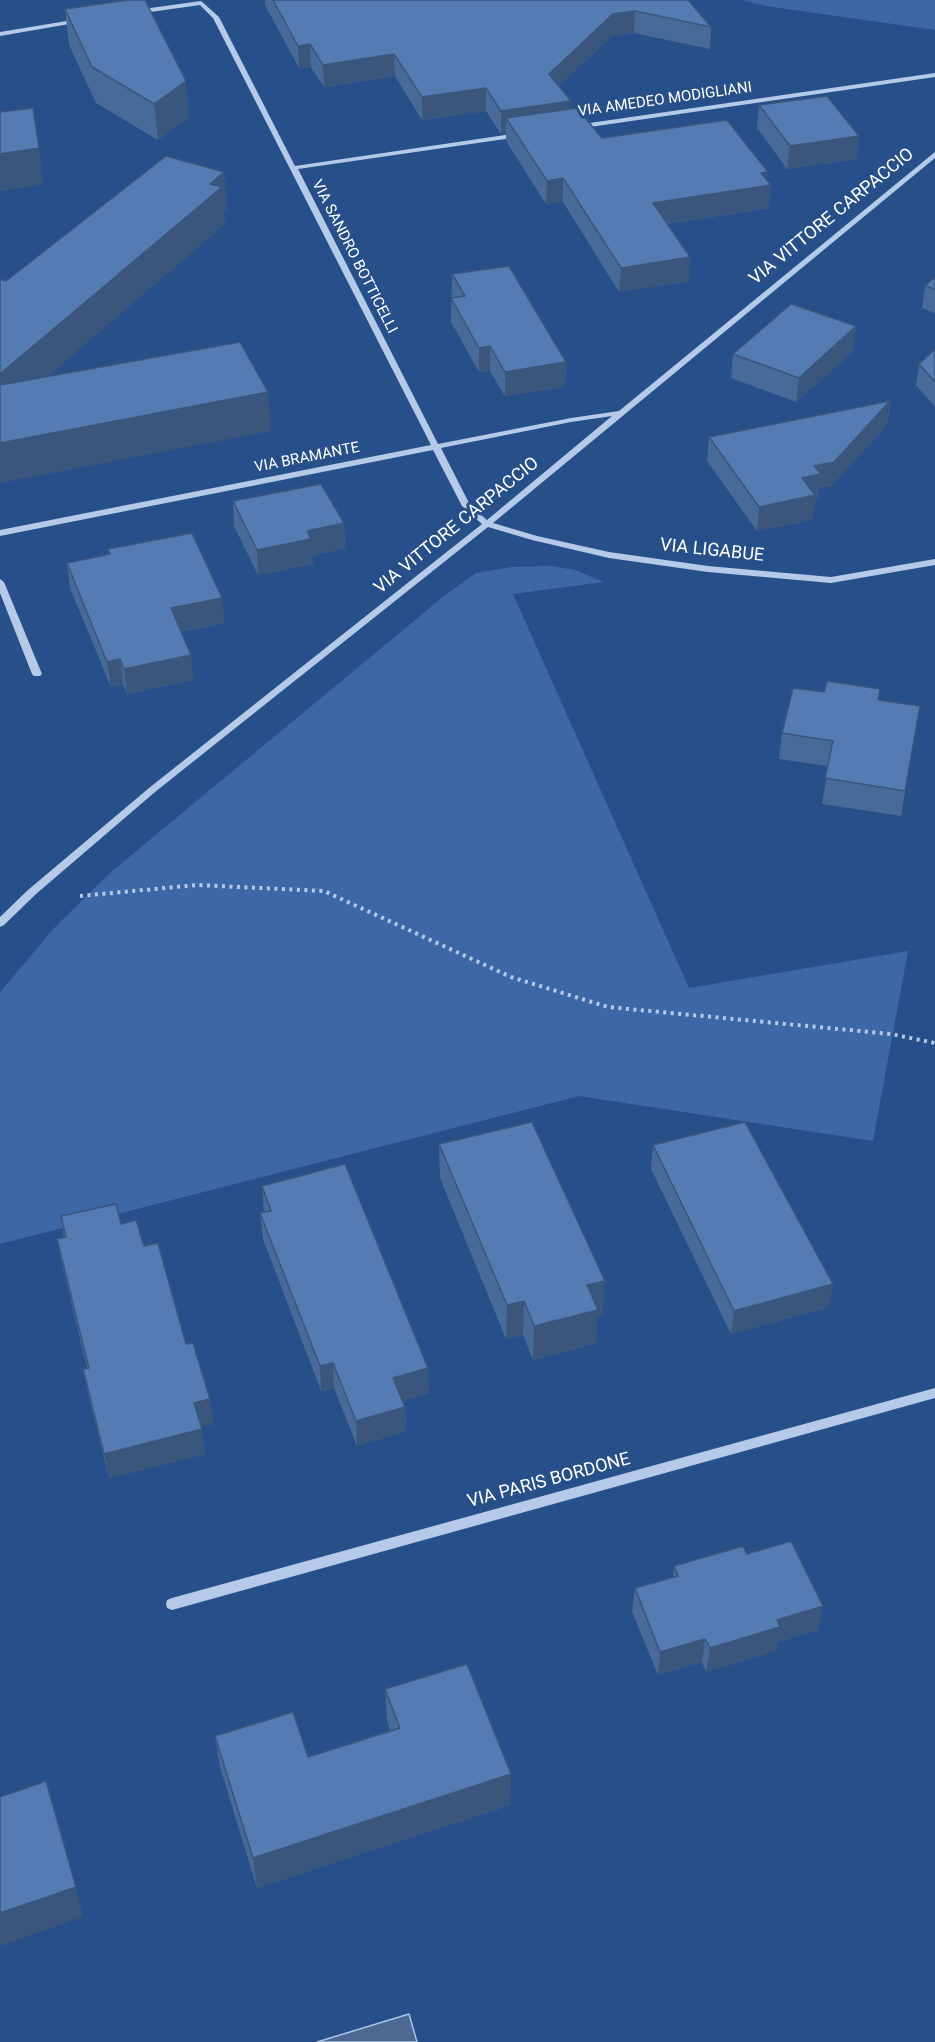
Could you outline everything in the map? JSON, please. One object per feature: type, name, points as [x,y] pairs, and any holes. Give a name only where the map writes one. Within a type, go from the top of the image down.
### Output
[{"type":"street","points":[[152,0],[155,9]]},
{"type":"street","points":[[122,14],[201,1]]},
{"type":"street","name":"VIA SANDRO BOTTICELLI","points":[[201,1],[216,17],[466,506],[487,524]]},
{"type":"street","points":[[0,34],[85,20]]},
{"type":"street","name":"VIA AMEDEO MODIGLIANI","points":[[561,129],[935,75]]},
{"type":"street","points":[[293,168],[526,134]]},
{"type":"street","name":"VIA VITTORE CARPACCIO","points":[[0,923],[32,892],[152,790],[487,524],[935,154]]},
{"type":"street","name":"VIA BRAMANTE","points":[[0,533],[620,413]]},
{"type":"street","name":"VIA LIGABUE","points":[[487,524],[609,555],[708,569],[831,580],[935,562]]},
{"type":"street","points":[[0,582],[37,674]]},
{"type":"street","name":"VIA PARIS BORDONE","points":[[172,1604],[935,1393]]},
{"type":"path","points":[[32,892],[91,897],[197,885],[324,891],[511,977],[608,1007],[891,1034],[935,1043]]},
{"type":"shaded area","points":[[742,0],[935,0],[935,30],[766,6]]},
{"type":"shaded area","points":[[551,566],[575,570],[604,582],[513,594],[689,988],[908,951],[873,1141],[579,1096],[0,1244],[0,992],[56,926],[111,872],[444,596],[476,573],[512,567]]},
{"type":"shaded area","points":[[409,2014],[417,2042],[317,2042]]},
{"type":"building","points":[[128,0],[145,0],[186,81],[154,104],[92,67],[65,9]]},
{"type":"building","points":[[273,0],[688,0],[711,27],[635,11],[613,14],[549,74],[571,101],[501,111],[486,88],[422,97],[394,54],[323,65],[310,44],[298,46]]},
{"type":"building","points":[[827,96],[859,136],[790,146],[759,105]]},
{"type":"building","points":[[33,108],[39,148],[0,154],[0,112]]},
{"type":"building","points":[[577,108],[602,138],[727,120],[768,172],[761,173],[771,185],[653,203],[690,257],[621,268],[563,178],[547,181],[506,118]]},
{"type":"building","points":[[166,156],[224,172],[210,184],[222,187],[0,374],[0,279],[6,281]]},
{"type":"building","points":[[509,266],[566,362],[505,372],[490,346],[479,348],[451,298],[465,296],[452,274]]},
{"type":"building","points":[[935,277],[935,289],[925,286]]},
{"type":"building","points":[[791,304],[856,326],[799,378],[733,354]]},
{"type":"building","points":[[240,342],[268,392],[0,443],[0,385]]},
{"type":"building","points":[[935,349],[935,382],[919,364]]},
{"type":"building","points":[[890,401],[834,462],[814,466],[821,474],[802,478],[815,495],[759,507],[709,437]]},
{"type":"building","points":[[321,484],[344,523],[307,531],[311,539],[257,550],[233,501]]},
{"type":"building","points":[[192,533],[222,598],[171,608],[191,655],[124,669],[120,659],[107,662],[67,563],[110,554],[108,549]]},
{"type":"building","points":[[827,681],[880,689],[878,700],[920,706],[905,791],[825,778],[833,741],[782,733],[793,688],[824,692]]},
{"type":"building","points":[[532,1122],[605,1281],[587,1285],[598,1310],[534,1326],[524,1301],[507,1305],[439,1144]]},
{"type":"building","points":[[745,1122],[833,1284],[734,1311],[653,1145]]},
{"type":"building","points":[[345,1164],[428,1368],[393,1378],[405,1407],[356,1421],[333,1363],[320,1366],[260,1213],[271,1211],[262,1186]]},
{"type":"building","points":[[116,1204],[121,1224],[136,1220],[144,1246],[158,1243],[186,1344],[193,1343],[210,1399],[194,1403],[202,1429],[104,1454],[83,1369],[89,1368],[57,1239],[66,1237],[61,1216]]},
{"type":"building","points":[[791,1541],[823,1606],[777,1620],[780,1627],[710,1648],[705,1639],[660,1652],[635,1588],[678,1576],[674,1566],[743,1546],[747,1554]]},
{"type":"building","points":[[467,1664],[511,1774],[253,1858],[215,1736],[293,1712],[308,1757],[400,1728],[385,1689]]},
{"type":"building","points":[[46,1781],[76,1887],[0,1913],[0,1797]]}]
